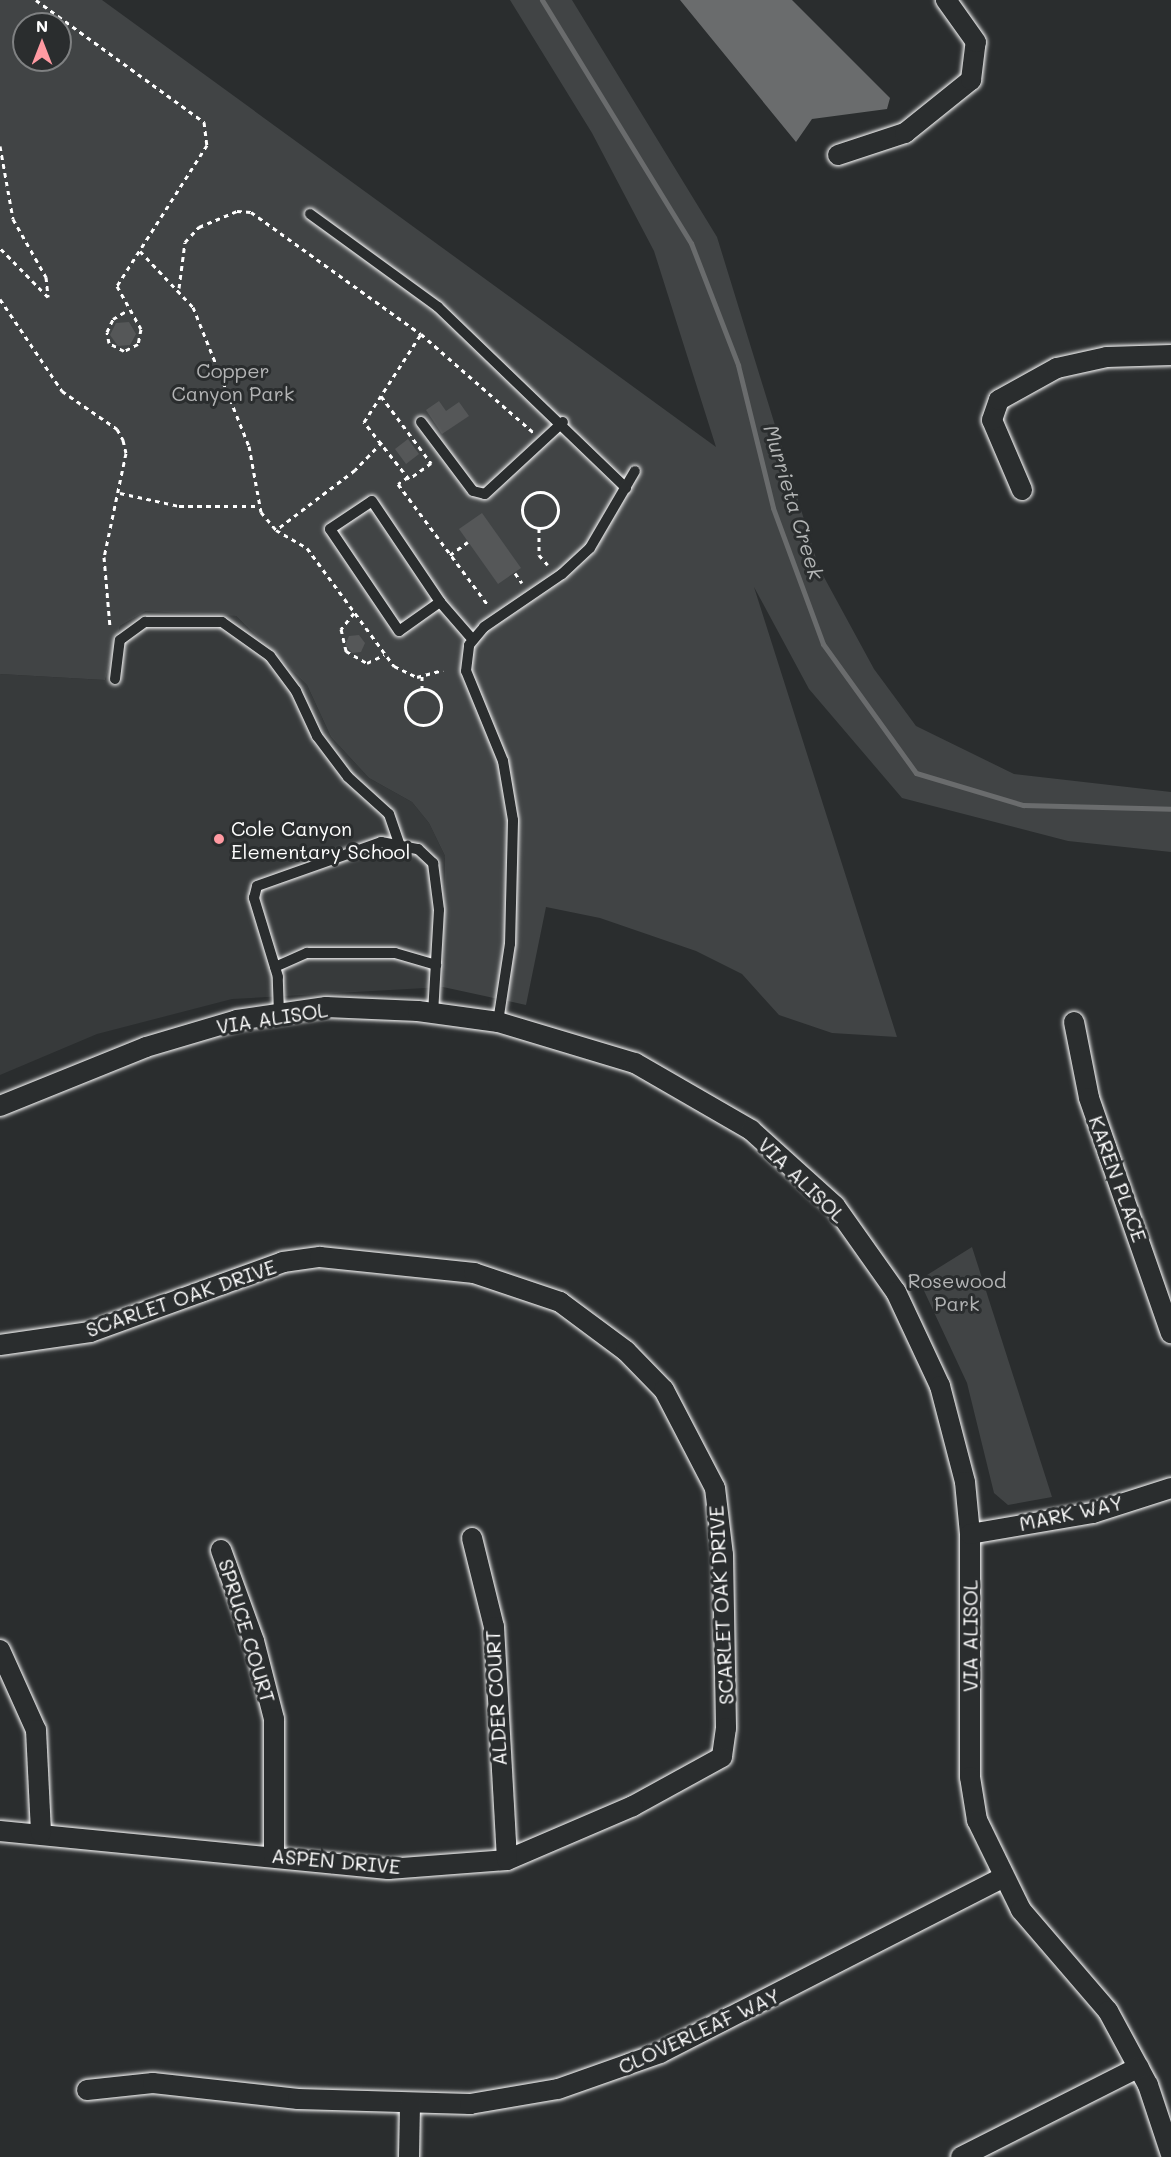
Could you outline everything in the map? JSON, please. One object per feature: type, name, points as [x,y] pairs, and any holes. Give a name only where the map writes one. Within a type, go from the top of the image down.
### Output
[{"type":"street","points":[[838,155],[905,133],[971,80],[976,42],[946,0]]},
{"type":"street","points":[[1022,490],[992,420],[999,400],[1057,368],[1107,357],[1171,355]]},
{"type":"street","name":"VIA ALISOL","points":[[0,1106],[146,1047],[237,1020],[326,1007],[433,1013],[498,1023],[635,1063],[751,1130],[835,1206],[896,1292],[940,1386],[964,1482],[970,1534],[970,1777],[977,1820],[1002,1878],[1021,1910],[1108,2012],[1139,2067],[1171,2154]]},
{"type":"street","name":"KAREN PLACE","points":[[1074,1023],[1089,1098],[1167,1306],[1171,1333]]},
{"type":"street","name":"SCARLET OAK DRIVE","points":[[0,1345],[90,1332],[283,1262],[320,1257],[474,1273],[560,1302],[626,1351],[664,1390],[715,1488],[723,1555],[726,1728],[722,1757]]},
{"type":"street","name":"MARK WAY","points":[[970,1534],[1093,1513],[1171,1488]]},
{"type":"street","name":"ALDER COURT","points":[[472,1538],[494,1627],[507,1860]]},
{"type":"street","name":"SPRUCE COURT","points":[[221,1550],[254,1641],[274,1719],[274,1857]]},
{"type":"street","points":[[0,1650],[36,1730],[41,1833]]},
{"type":"street","name":"ASPEN DRIVE","points":[[0,1831],[41,1833],[388,1869],[507,1860],[633,1806],[722,1757]]},
{"type":"street","name":"CLOVERLEAF WAY","points":[[87,2090],[153,2083],[410,2104],[470,2104],[558,2089],[618,2070],[1002,1878]]},
{"type":"street","points":[[961,2157],[1139,2067]]},
{"type":"street","points":[[410,2104],[410,2157]]},
{"type":"lane","points":[[310,214],[438,307],[563,422],[626,488]]},
{"type":"lane","points":[[421,422],[473,491],[485,494],[563,422]]},
{"type":"lane","points":[[498,1023],[512,924],[513,820],[503,761],[466,671],[473,640],[590,548],[634,471]]},
{"type":"lane","points":[[440,602],[399,631],[330,529],[372,501],[440,602],[473,640]]},
{"type":"lane","points":[[116,679],[120,640],[145,622],[222,622],[240,632],[270,656],[296,691],[317,736],[348,777],[389,814],[399,843]]},
{"type":"lane","points":[[279,1014],[275,967],[254,898],[257,886],[359,849],[399,843],[418,849],[434,863],[439,910],[433,1013]]},
{"type":"lane","points":[[275,967],[307,953],[395,953],[436,965]]},
{"type":"path","points":[[36,0],[204,122],[207,145],[117,286],[141,336],[124,351],[109,342],[107,332],[113,319],[128,310]]},
{"type":"path","points":[[0,146],[13,219],[46,277],[48,297],[0,248]]},
{"type":"path","points":[[179,288],[185,242],[199,227],[237,211],[251,212],[421,334]]},
{"type":"path","points":[[140,251],[179,288],[193,307],[249,446],[260,506],[276,530]]},
{"type":"path","points":[[0,299],[62,391],[117,429],[126,453],[120,493],[104,557],[110,627]]},
{"type":"path","points":[[408,477],[398,484],[488,605]]},
{"type":"path","points":[[539,528],[553,522],[558,512],[550,495],[538,492],[528,497],[522,512],[539,528],[539,555],[548,565]]},
{"type":"path","points":[[120,493],[197,508],[260,506]]},
{"type":"path","points":[[450,555],[468,542]]},
{"type":"path","points":[[514,573],[523,585]]},
{"type":"path","points":[[354,613],[341,629],[346,651],[367,663],[385,655]]},
{"type":"path","points":[[422,676],[422,689]]},
{"type":"path","points":[[422,689],[434,693],[441,708],[432,722],[421,725],[405,709],[408,697],[422,689]]},
{"type":"shaded area","points":[[680,0],[792,0],[890,98],[887,109],[812,119],[796,142]]},
{"type":"shaded area","name":"Cole Canyon Elementary School","points":[[177,610],[236,616],[307,685],[331,737],[369,778],[412,802],[429,823],[445,856],[443,987],[232,999],[97,1034],[0,1075],[0,674],[105,680],[120,626],[146,611]]},
{"type":"green space","name":"Copper Canyon Park","points":[[0,0],[102,0],[716,447],[654,251],[592,133],[510,0],[572,0],[717,237],[819,568],[874,669],[916,726],[1014,774],[1171,792],[1171,852],[1068,841],[902,798],[809,689],[754,587],[897,1037],[832,1033],[779,1015],[742,974],[696,951],[600,918],[546,907],[526,1005],[443,987],[445,856],[429,823],[412,802],[369,778],[331,737],[307,685],[236,616],[146,611],[120,626],[105,680],[0,674]]},
{"type":"green space","name":"Rosewood Park","points":[[972,1247],[1052,1497],[1008,1505],[994,1493],[967,1383],[919,1280]]},
{"type":"building","points":[[129,322],[136,334],[130,345],[118,346],[110,335],[116,323]]},
{"type":"building","points":[[439,401],[446,411],[459,402],[469,416],[442,434],[426,410]]},
{"type":"building","points":[[408,439],[419,454],[406,464],[395,449]]},
{"type":"building","points":[[482,513],[521,568],[498,584],[459,529]]},
{"type":"building","points":[[359,635],[365,643],[361,652],[352,653],[345,645],[349,636]]},
{"type":"waterway","name":"Murrieta Creek","points":[[542,0],[691,243],[738,365],[773,508],[823,644],[916,773],[1023,805],[1171,809]]},
{"type":"place","name":"Cole Canyon Elementary School","points":[[219,839]]}]
